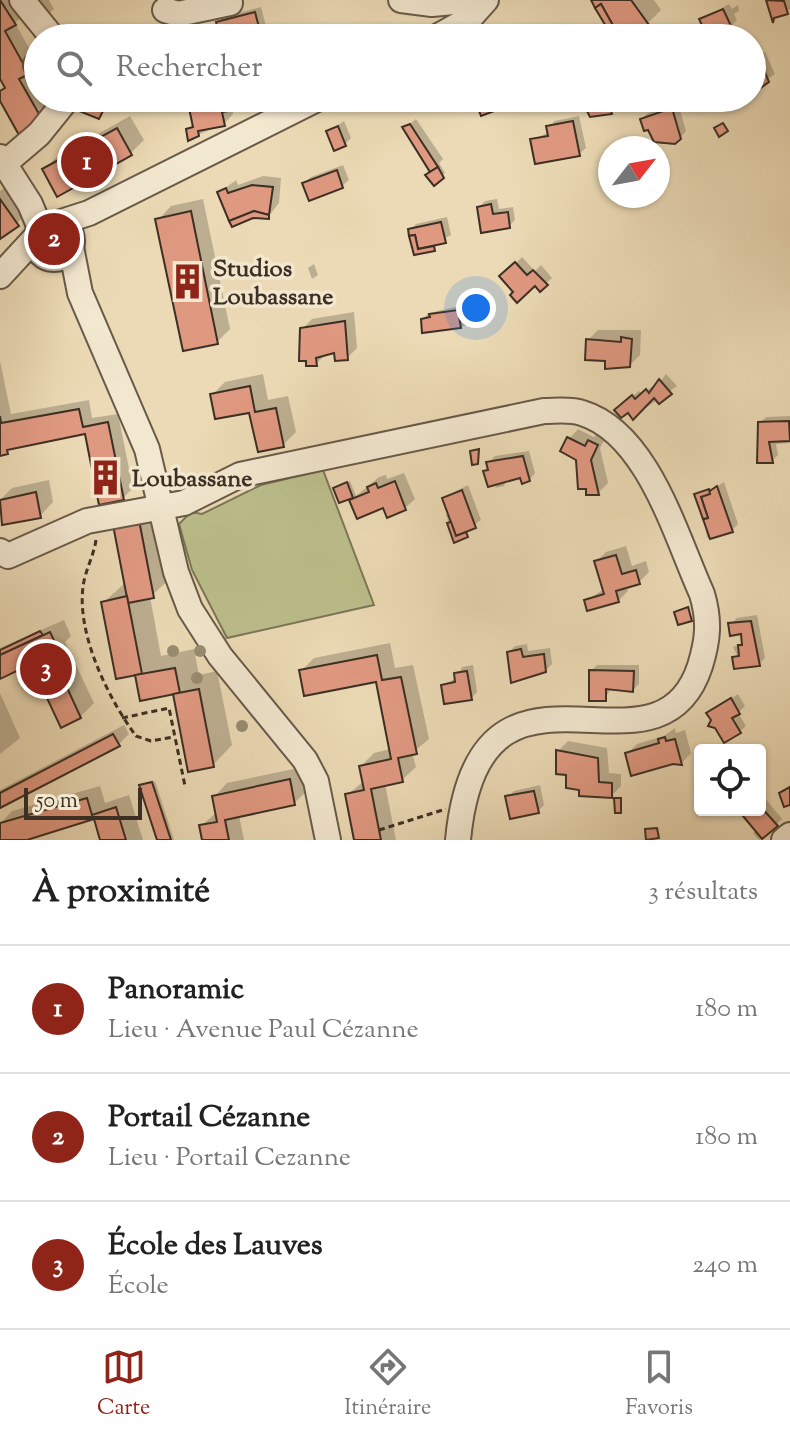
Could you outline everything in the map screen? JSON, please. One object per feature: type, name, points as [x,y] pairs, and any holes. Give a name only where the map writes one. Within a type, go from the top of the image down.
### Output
[{"type":"street","points":[[22,0],[42,24]]},
{"type":"street","points":[[401,0],[432,4],[474,0]]},
{"type":"street","points":[[460,24],[469,19],[486,0]]},
{"type":"street","points":[[165,10],[178,14],[235,1]]},
{"type":"street","points":[[57,112],[39,134],[2,160],[53,239],[140,428],[176,572],[190,609],[220,656],[305,760],[316,781],[328,840]]},
{"type":"street","points":[[7,269],[89,213],[291,112]]},
{"type":"street","points":[[0,551],[8,556],[87,521],[184,503],[214,485],[251,472],[544,411],[580,412],[604,423],[629,445],[647,470],[708,615],[707,643],[696,676],[679,701],[660,714],[631,721],[555,717],[521,722],[497,739],[474,767],[461,807],[458,840]]},
{"type":"street","points":[[784,840],[790,835]]},
{"type":"path","points":[[98,520],[83,599],[91,645],[104,684],[122,718],[136,736],[151,741],[174,737]]},
{"type":"path","points":[[122,718],[169,708],[185,786]]},
{"type":"path","points":[[379,830],[461,807]]},
{"type":"green space","points":[[323,470],[374,605],[227,638],[192,570],[179,524],[191,512],[202,514],[261,485]]},
{"type":"building","points":[[0,0],[16,25],[5,31],[24,65],[24,76],[19,79],[24,88],[24,112],[38,112],[43,121],[19,135],[0,101],[0,91],[5,88],[0,79]]},
{"type":"building","points":[[591,0],[631,0],[648,24],[612,24],[601,4],[595,8]]},
{"type":"building","points":[[766,0],[784,1],[788,14],[774,18],[773,23]]},
{"type":"building","points":[[601,4],[612,24],[605,24],[595,8]]},
{"type":"building","points":[[723,9],[730,24],[701,24],[699,19]]},
{"type":"building","points":[[255,12],[258,24],[216,24]]},
{"type":"building","points":[[82,112],[102,112],[99,119]]},
{"type":"building","points":[[190,112],[222,112],[225,126],[198,131],[199,136],[188,141],[186,129],[193,127]]},
{"type":"building","points":[[588,112],[612,114],[590,117]]},
{"type":"building","points":[[660,112],[673,112],[681,139],[670,144],[670,136],[651,136],[648,130],[644,131],[640,119]]},
{"type":"building","points":[[573,121],[580,156],[535,164],[530,139],[548,136],[546,126]]},
{"type":"building","points":[[723,123],[728,131],[719,137],[714,128]]},
{"type":"building","points":[[410,124],[438,167],[430,172],[402,127]]},
{"type":"building","points":[[338,126],[346,146],[334,151],[326,131]]},
{"type":"building","points":[[117,128],[132,155],[57,197],[42,169]]},
{"type":"building","points":[[438,167],[444,178],[434,186],[425,175]]},
{"type":"building","points":[[337,170],[343,188],[309,201],[302,183]]},
{"type":"building","points":[[252,185],[273,187],[269,215],[254,211],[229,221],[217,192],[226,188],[228,193]]},
{"type":"building","points":[[0,199],[19,226],[0,239]]},
{"type":"building","points":[[491,204],[493,214],[508,212],[510,228],[481,233],[477,207]]},
{"type":"building","name":"Studios Loubassane","points":[[191,211],[218,344],[183,351],[155,219]]},
{"type":"building","points":[[254,211],[269,215],[269,219],[253,218],[232,227],[229,221]]},
{"type":"building","points":[[441,222],[446,243],[418,249],[415,235],[409,236],[408,229]]},
{"type":"building","points":[[415,235],[418,249],[434,246],[435,251],[414,255],[409,236]]},
{"type":"building","points":[[515,262],[527,275],[533,270],[548,285],[540,292],[535,286],[517,303],[510,295],[513,292],[499,276]]},
{"type":"building","points":[[458,310],[461,328],[422,333],[421,319],[430,317],[429,314]]},
{"type":"building","points":[[345,321],[348,360],[335,361],[334,353],[316,358],[317,366],[306,366],[306,361],[299,361],[300,328]]},
{"type":"building","points":[[621,337],[632,339],[630,367],[605,369],[605,361],[585,360],[586,339],[621,342]]},
{"type":"building","points":[[659,379],[672,394],[659,404],[654,398],[633,420],[628,413],[621,418],[614,410],[632,395],[635,399],[646,389],[649,393]]},
{"type":"building","points":[[250,386],[255,412],[276,408],[284,447],[258,452],[249,413],[215,419],[210,394]]},
{"type":"building","name":"Loubassane","points":[[79,409],[83,427],[108,422],[124,500],[99,505],[85,434],[7,450],[8,454],[0,456],[0,416],[1,423]]},
{"type":"building","points":[[789,421],[790,441],[769,442],[773,463],[757,463],[758,422]]},
{"type":"building","points":[[567,437],[585,446],[588,440],[598,445],[591,460],[599,495],[586,495],[586,489],[578,489],[576,460],[560,451]]},
{"type":"building","points":[[479,449],[478,464],[472,465],[470,451]]},
{"type":"building","points":[[523,456],[530,481],[522,484],[520,478],[488,487],[483,471],[488,470],[486,462]]},
{"type":"building","points":[[395,481],[406,510],[387,518],[383,508],[357,519],[349,500],[369,492],[367,487],[376,483],[378,488]]},
{"type":"building","points":[[347,482],[353,498],[339,503],[333,488]]},
{"type":"building","points":[[717,486],[733,532],[710,539],[703,519],[708,518],[701,497]]},
{"type":"building","points":[[709,489],[710,494],[701,497],[708,518],[703,519],[694,494]]},
{"type":"building","points":[[462,490],[476,528],[456,536],[442,498]]},
{"type":"building","points":[[36,492],[41,518],[2,525],[0,500]]},
{"type":"building","name":"Loubassane","points":[[139,520],[154,598],[128,603],[113,525]]},
{"type":"building","points":[[451,522],[456,536],[466,532],[468,537],[454,543],[447,523]]},
{"type":"building","points":[[616,555],[622,574],[636,570],[640,584],[616,591],[619,602],[587,611],[584,600],[604,594],[594,561]]},
{"type":"building","points":[[127,596],[142,674],[116,679],[101,602]]},
{"type":"building","points":[[688,607],[692,621],[678,625],[674,612]]},
{"type":"building","points":[[751,621],[760,666],[734,669],[732,657],[739,656],[741,634],[730,636],[728,623]]},
{"type":"building","points":[[40,631],[43,635],[0,655],[0,650]]},
{"type":"building","points":[[50,632],[59,651],[52,655],[81,718],[61,728],[31,664],[0,679],[0,655]]},
{"type":"building","points":[[521,649],[523,657],[544,654],[546,672],[511,683],[507,652]]},
{"type":"building","points":[[377,655],[382,680],[401,677],[417,754],[398,758],[403,782],[371,789],[381,840],[354,840],[345,794],[364,790],[359,766],[391,759],[376,682],[304,696],[299,670]]},
{"type":"building","points":[[175,668],[180,693],[140,701],[135,675]]},
{"type":"building","points":[[589,670],[634,671],[633,692],[606,689],[606,701],[589,701]]},
{"type":"building","points":[[467,671],[472,700],[444,704],[441,685],[455,682],[454,673]]},
{"type":"building","points":[[199,689],[214,767],[188,772],[173,694]]},
{"type":"building","points":[[731,698],[740,714],[732,718],[741,733],[724,743],[715,728],[708,726],[711,720],[706,713]]},
{"type":"building","points":[[113,734],[120,746],[0,808],[0,793]]},
{"type":"building","points":[[665,737],[666,741],[675,739],[682,765],[673,764],[631,776],[625,753],[659,743],[658,739]]},
{"type":"building","points":[[556,750],[598,758],[599,782],[612,783],[612,798],[579,796],[579,790],[566,788],[566,775],[556,774]]},
{"type":"building","points":[[290,779],[295,805],[225,820],[229,840],[202,840],[199,825],[217,822],[212,796]]},
{"type":"building","points":[[152,782],[171,840],[157,840],[139,785]]},
{"type":"building","points":[[790,787],[790,805],[784,807],[779,793]]},
{"type":"building","points":[[534,791],[539,813],[510,819],[505,796]]},
{"type":"building","points":[[87,798],[92,815],[116,807],[126,840],[100,840],[94,819],[27,840],[0,840],[0,823]]},
{"type":"building","points":[[614,798],[621,798],[621,813],[615,813]]},
{"type":"building","points":[[766,813],[778,826],[762,839],[743,816],[766,816]]},
{"type":"building","points":[[657,828],[659,838],[646,840],[645,829]]},
{"type":"place","name":"Panoramic","points":[[87,162]]},
{"type":"place","name":"Portail Cézanne","points":[[54,239]]},
{"type":"place","name":"Studios Loubassane","points":[[187,282]]},
{"type":"place","name":"Loubassane","points":[[106,478]]},
{"type":"place","name":"École des Lauves","points":[[46,669]]}]
